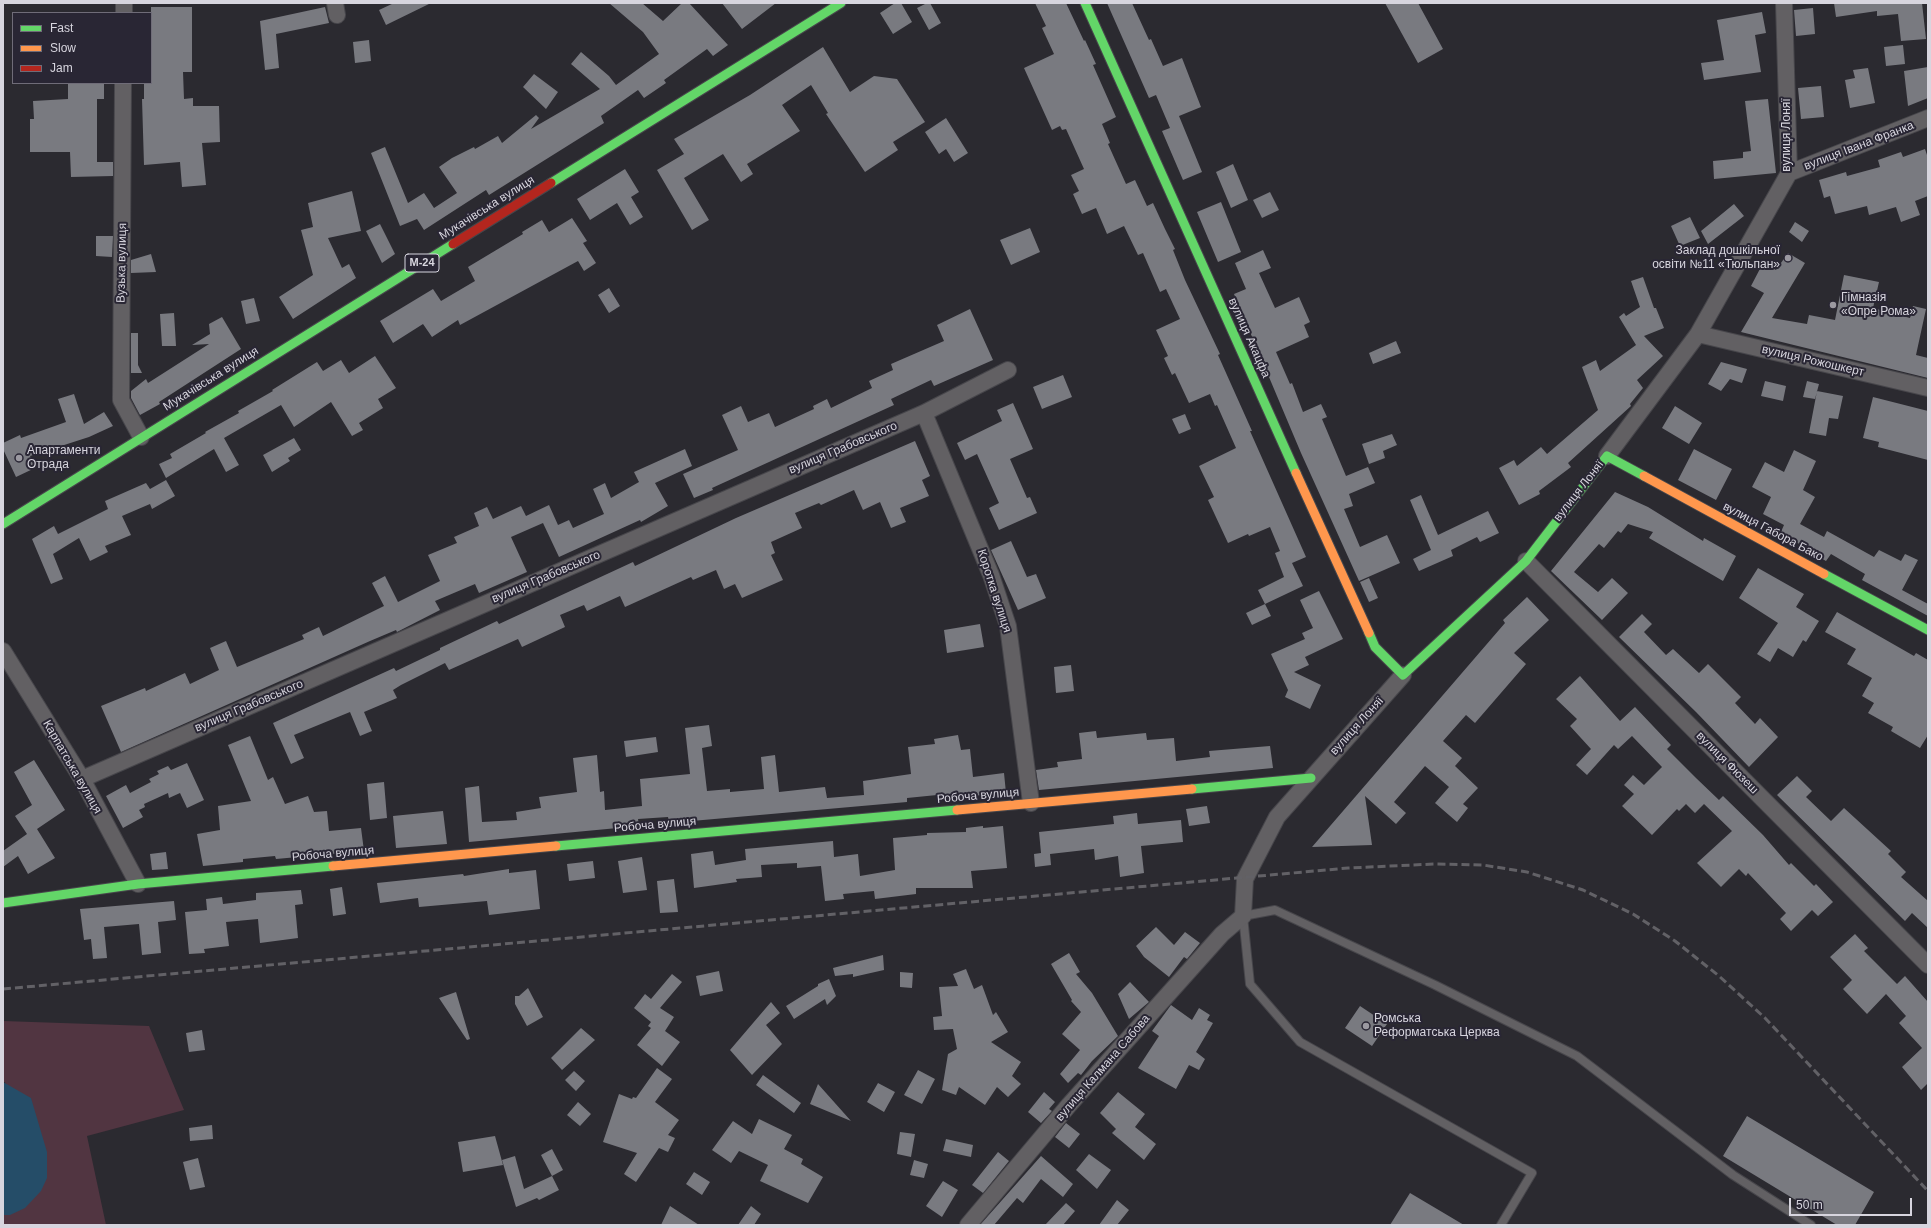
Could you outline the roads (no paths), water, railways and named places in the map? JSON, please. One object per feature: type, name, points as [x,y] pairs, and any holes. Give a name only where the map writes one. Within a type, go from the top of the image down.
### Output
[{"type":"main road","name":"Мукачівська вулиця","points":[[3,524],[841,3]]},
{"type":"main road","name":"вулиця Акацфа","points":[[1085,3],[1375,647],[1403,675]]},
{"type":"main road","name":"вулиця Лоняї","points":[[1403,675],[1526,560],[1607,456]]},
{"type":"main road","name":"вулиця Габора Бако","points":[[1607,456],[1928,630]]},
{"type":"main road","name":"Робоча вулиця","points":[[3,903],[138,884],[1311,778]]},
{"type":"street","name":"вулиця Лоняї","points":[[1607,456],[1698,334],[1789,173],[1784,3]]},
{"type":"street","name":"Вузька вулиця","points":[[123,84],[121,400],[141,437]]},
{"type":"street","name":"вулиця Івана Франка","points":[[1789,173],[1928,118]]},
{"type":"street","name":"вулиця Рожошкерт","points":[[1698,334],[1928,388]]},
{"type":"street","name":"вулиця Грабовського","points":[[82,779],[924,413],[1008,370]]},
{"type":"street","name":"Коротка вулиця","points":[[924,413],[991,574],[1008,626],[1031,803]]},
{"type":"street","name":"вулиця Фюзеш","points":[[1526,560],[1928,965]]},
{"type":"street","name":"Карпатська вулиця","points":[[3,652],[82,779],[138,884]]},
{"type":"street","name":"вулиця Лоняї","points":[[1243,916],[1245,879],[1276,816],[1403,675]]},
{"type":"street","name":"вулиця Калмана Сабова","points":[[968,1225],[1075,1099],[1222,934],[1243,916]]},
{"type":"lane","points":[[1501,1225],[1532,1173],[1300,1042],[1250,984],[1243,916],[1275,910],[1435,985],[1577,1056],[1733,1175],[1811,1225]]},
{"type":"water","points":[[3,1082],[31,1098],[47,1152],[47,1178],[41,1191],[25,1208],[10,1215],[3,1215]]},
{"type":"railway","points":[[3,989],[1348,868],[1435,864],[1483,865],[1527,872],[1583,890],[1633,914],[1675,941],[1719,976],[1765,1018],[1928,1191]]},
{"type":"place","name":"Заклад дошкільної освіти №11 «Тюльпан»","points":[[1788,258]]},
{"type":"place","name":"Гімназія «Опре Рома»","points":[[1833,305]]},
{"type":"place","name":"Апартаменти Отрада","points":[[19,458]]},
{"type":"place","name":"Ромська Реформатська Церква","points":[[1366,1026]]}]
